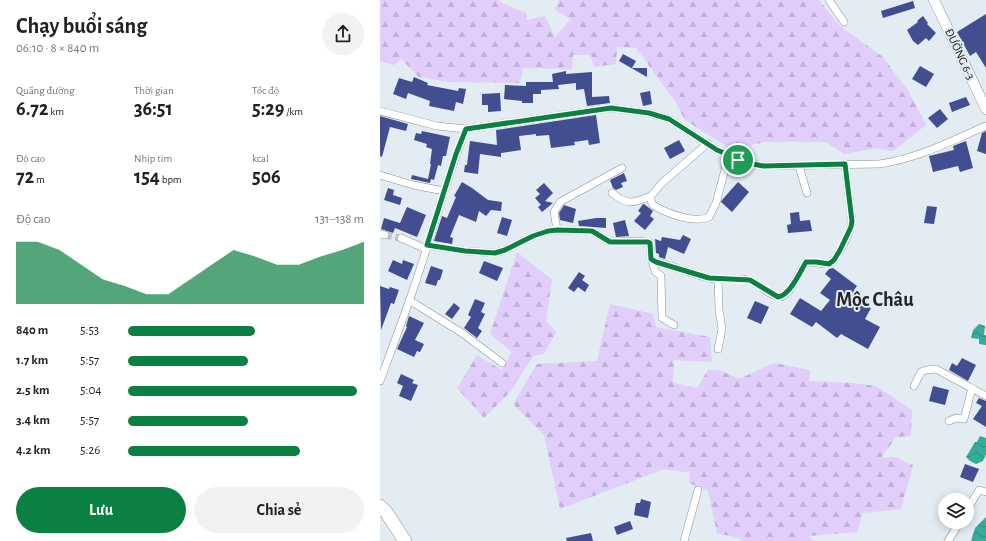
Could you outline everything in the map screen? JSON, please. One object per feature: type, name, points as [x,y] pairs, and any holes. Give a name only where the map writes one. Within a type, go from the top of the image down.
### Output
[{"type":"highway","points":[[380,506],[386,512],[406,541]]},
{"type":"street","points":[[829,0],[844,22]]},
{"type":"street","name":"ĐƯỜNG 6-3","points":[[934,0],[986,109]]},
{"type":"street","points":[[380,111],[437,126],[466,129],[611,108],[649,113],[669,119],[717,150],[748,163],[763,166],[879,164],[895,162],[910,158],[986,126]]},
{"type":"street","points":[[380,381],[427,247],[456,154],[466,129]]},
{"type":"street","points":[[612,193],[628,203],[651,196],[662,183],[708,143]]},
{"type":"street","points":[[651,196],[653,206],[670,213],[698,220],[709,217],[716,203],[729,155]]},
{"type":"street","points":[[652,261],[709,278],[750,280],[775,296],[782,297],[789,291],[806,262],[832,263],[851,227],[852,221],[845,164]]},
{"type":"street","points":[[799,166],[807,193]]},
{"type":"street","points":[[557,230],[554,212],[560,202],[622,168]]},
{"type":"street","points":[[380,175],[413,185],[444,191]]},
{"type":"street","points":[[400,238],[427,247],[495,253],[505,250],[540,233],[557,230],[592,231],[610,242],[648,242],[650,243],[650,256],[655,271],[661,276],[662,318],[674,325]]},
{"type":"street","points":[[718,279],[719,310],[722,329],[718,349]]},
{"type":"street","points":[[409,300],[462,332],[502,363]]},
{"type":"street","points":[[914,386],[921,372],[936,369],[986,396]]},
{"type":"street","points":[[949,421],[956,418],[964,418],[972,388]]},
{"type":"street","points":[[684,541],[698,490]]},
{"type":"street","points":[[974,498],[979,490],[986,492]]},
{"type":"street","points":[[948,541],[956,529]]},
{"type":"green space","points":[[380,0],[498,0],[526,13],[527,20],[545,16],[555,37],[571,19],[555,10],[559,0],[819,0],[840,26],[883,57],[909,92],[926,125],[893,151],[877,148],[844,154],[826,142],[765,142],[731,149],[685,120],[675,101],[636,48],[617,47],[616,64],[594,67],[591,55],[573,55],[572,69],[523,68],[520,83],[450,82],[419,77],[401,59],[394,65],[380,61]]},
{"type":"green space","points":[[517,252],[552,280],[546,321],[556,332],[544,354],[533,356],[511,391],[484,418],[457,388],[477,355],[502,370],[512,352],[490,334]]},
{"type":"green space","points":[[610,304],[653,314],[656,327],[710,337],[712,362],[674,360],[673,383],[697,388],[708,370],[720,370],[739,379],[774,363],[810,370],[809,381],[853,383],[876,386],[912,410],[911,436],[896,437],[881,458],[895,457],[913,465],[901,509],[863,513],[857,532],[809,536],[813,541],[741,541],[742,539],[717,533],[708,491],[689,483],[690,473],[664,469],[560,509],[544,435],[513,404],[537,364],[597,361]]},
{"type":"water","points":[[979,324],[985,326],[984,335],[986,335],[986,345],[979,344],[979,339],[971,338],[973,330]]},
{"type":"water","points":[[980,436],[986,438],[986,454],[983,461],[976,464],[966,457]]},
{"type":"water","points":[[986,517],[986,541],[971,541],[975,528]]},
{"type":"building","points":[[913,1],[915,8],[883,18],[881,11]]},
{"type":"building","points":[[986,14],[986,68],[976,52],[970,56],[957,32]]},
{"type":"building","points":[[923,16],[928,23],[927,24],[936,33],[929,41],[926,38],[918,45],[913,41],[907,30],[918,22],[917,21]]},
{"type":"building","points":[[623,54],[636,61],[632,68],[647,68],[647,77],[619,61]]},
{"type":"building","points":[[920,66],[934,74],[926,87],[912,79]]},
{"type":"building","points":[[566,71],[566,74],[592,72],[592,97],[609,96],[610,103],[587,106],[584,89],[576,90],[576,83],[558,85],[559,89],[541,90],[541,94],[533,94],[533,103],[522,103],[522,101],[504,99],[505,85],[526,86],[526,82],[553,82],[552,74]]},
{"type":"building","points":[[414,77],[428,83],[427,85],[458,91],[459,88],[466,89],[463,104],[456,102],[454,111],[429,106],[430,101],[408,93],[406,99],[393,94],[399,78],[412,82]]},
{"type":"building","points":[[650,91],[652,104],[643,106],[640,93]]},
{"type":"building","points":[[500,93],[501,111],[488,112],[488,105],[482,105],[482,94]]},
{"type":"building","points":[[966,97],[970,105],[952,112],[949,103]]},
{"type":"building","points":[[940,109],[948,119],[937,128],[928,118]]},
{"type":"building","points":[[596,115],[600,143],[589,145],[588,140],[574,142],[575,145],[551,148],[549,135],[536,136],[536,134],[519,136],[521,150],[501,153],[501,157],[480,154],[478,174],[464,172],[465,165],[467,165],[470,141],[497,145],[496,130]]},
{"type":"building","points":[[380,116],[408,124],[406,131],[390,127],[382,157],[380,156]]},
{"type":"building","points":[[422,131],[450,137],[446,156],[443,156],[441,166],[438,165],[434,180],[431,179],[430,183],[411,179],[412,175],[428,179],[432,149],[426,147],[427,144],[414,140],[416,133],[421,134]]},
{"type":"building","points":[[986,131],[986,154],[977,151],[982,133]]},
{"type":"building","points":[[679,140],[685,151],[670,159],[664,148]]},
{"type":"building","points":[[966,141],[973,168],[960,172],[958,166],[933,172],[929,156],[954,150],[953,146]]},
{"type":"building","points":[[624,173],[627,181],[621,183],[623,187],[616,190],[613,188],[610,180]]},
{"type":"building","points":[[462,182],[488,200],[502,202],[501,211],[491,210],[486,216],[479,211],[476,222],[459,215],[450,237],[453,238],[452,244],[434,241],[442,216],[447,218],[456,197],[454,196]]},
{"type":"building","points":[[738,182],[749,192],[732,212],[721,202]]},
{"type":"building","points":[[544,183],[553,193],[545,201],[553,203],[542,212],[538,207],[541,205],[535,198],[540,194],[536,190]]},
{"type":"building","points":[[388,188],[394,190],[393,195],[402,198],[400,205],[384,200]]},
{"type":"building","points":[[643,204],[653,211],[650,216],[654,219],[645,230],[634,221],[641,213],[638,211]]},
{"type":"building","points":[[564,205],[576,209],[573,223],[560,220],[559,213]]},
{"type":"building","points":[[927,206],[937,207],[934,224],[924,223]]},
{"type":"building","points":[[407,207],[426,215],[417,237],[395,228],[393,233],[381,229],[384,218],[400,223]]},
{"type":"building","points":[[799,212],[800,221],[810,220],[812,231],[788,233],[787,225],[791,224],[790,213]]},
{"type":"building","points":[[502,217],[512,220],[507,236],[497,233]]},
{"type":"building","points":[[606,218],[606,228],[579,226],[578,221]]},
{"type":"building","points":[[625,220],[629,236],[616,237],[613,223]]},
{"type":"building","points":[[683,235],[691,239],[684,254],[668,247],[665,259],[659,257],[659,254],[656,253],[655,239],[661,241],[662,237],[680,240]]},
{"type":"building","points":[[393,260],[402,264],[403,260],[414,264],[407,280],[388,271]]},
{"type":"building","points":[[484,261],[503,268],[497,281],[479,273]]},
{"type":"building","points":[[431,266],[443,270],[440,280],[438,280],[436,286],[425,283]]},
{"type":"building","points":[[833,268],[857,286],[854,290],[867,300],[863,304],[871,308],[865,319],[880,327],[868,349],[841,334],[837,338],[816,322],[812,327],[790,314],[800,298],[821,311],[830,300],[820,293],[831,279],[825,274],[829,269]]},
{"type":"building","points":[[579,272],[585,276],[582,280],[589,285],[585,292],[578,287],[574,292],[568,288]]},
{"type":"building","points":[[380,286],[399,290],[394,304],[391,303],[381,330]]},
{"type":"building","points":[[475,299],[485,303],[481,312],[485,314],[478,328],[482,331],[477,338],[464,328],[471,317],[468,315]]},
{"type":"building","points":[[755,301],[769,307],[761,324],[747,318]]},
{"type":"building","points":[[454,303],[460,308],[452,319],[445,314]]},
{"type":"building","points":[[409,316],[424,323],[415,340],[424,344],[420,352],[417,351],[414,357],[397,349],[407,327]]},
{"type":"building","points":[[962,358],[976,365],[968,381],[949,370],[952,363],[957,366]]},
{"type":"building","points":[[401,374],[414,380],[412,383],[418,385],[411,401],[399,396],[403,386],[397,383]]},
{"type":"building","points":[[933,386],[949,390],[945,405],[929,401]]},
{"type":"building","points":[[979,398],[986,401],[986,427],[973,419],[982,406],[976,403]]},
{"type":"building","points":[[965,464],[979,469],[973,482],[960,477]]},
{"type":"building","points":[[641,499],[651,502],[648,518],[634,515],[636,503],[640,503]]},
{"type":"building","points":[[630,521],[633,529],[617,535],[614,527]]},
{"type":"building","points":[[591,533],[593,541],[567,541],[566,538]]},
{"type":"tunnel","points":[[385,235],[401,238]]},
{"type":"district","name":"Mộc Châu","points":[[875,300]]},
{"type":"route","points":[[611,108],[631,110],[649,113],[669,119],[717,150],[738,160],[763,166],[845,164],[852,221],[846,239],[832,263],[806,262],[789,291],[782,297],[775,296],[750,280],[709,278],[670,265],[652,261],[650,256],[650,243],[648,242],[610,242],[592,231],[548,231],[533,236],[501,252],[495,253],[465,251],[427,245],[456,154],[466,129],[611,108]]}]
